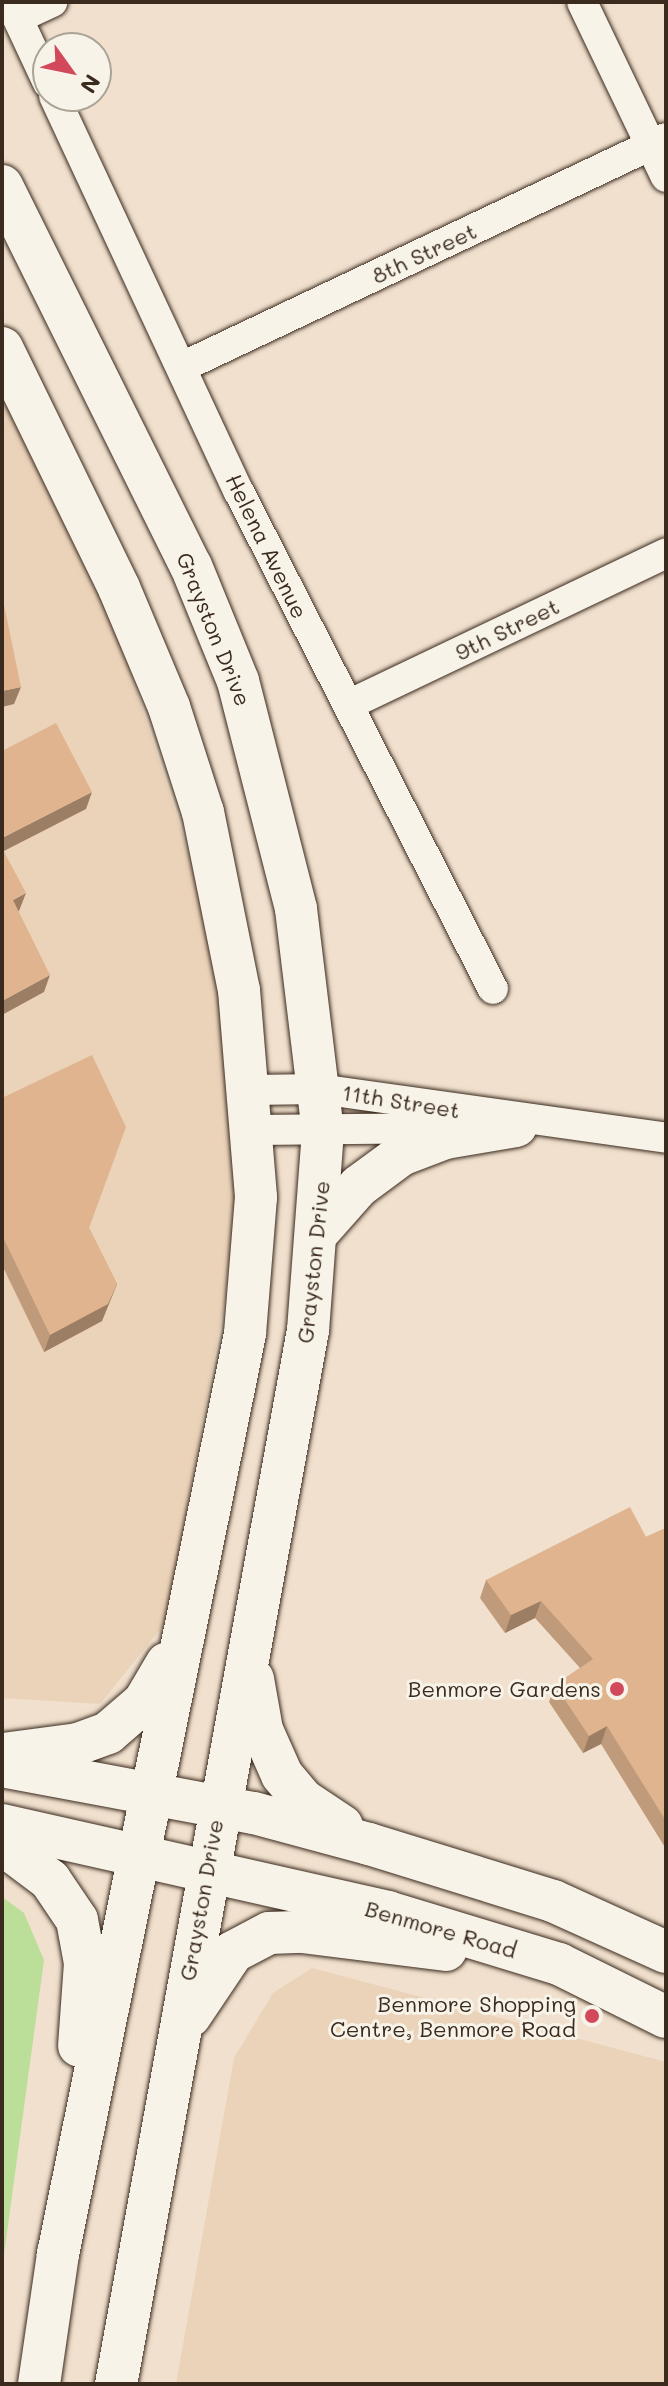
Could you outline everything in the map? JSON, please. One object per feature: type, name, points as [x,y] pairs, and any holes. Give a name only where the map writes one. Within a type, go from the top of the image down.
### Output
[{"type":"main road","name":"Grayston Drive","points":[[2,186],[191,566],[238,681],[285,855],[323,1131],[319,1231],[308,1330],[250,1658],[218,1807],[175,2042],[116,2384]]},
{"type":"main road","points":[[2,348],[119,588],[187,761],[225,908],[253,1110],[255,1232],[245,1334],[182,1631],[141,1855],[58,2254]]},
{"type":"main road","points":[[319,1231],[359,1186],[401,1155],[445,1138],[532,1125]]},
{"type":"main road","points":[[2,1754],[90,1741],[126,1721],[158,1683],[182,1631]]},
{"type":"main road","points":[[250,1658],[262,1730],[282,1775],[311,1806],[369,1844]]},
{"type":"main road","points":[[2,1766],[218,1807],[369,1844],[553,1901],[666,1952]]},
{"type":"main road","name":"Benmore Road","points":[[2,1825],[388,1912],[559,1964],[666,2017]]},
{"type":"main road","points":[[2,1844],[57,1888],[77,1920],[84,1941],[84,1999],[58,2254],[39,2384]]},
{"type":"main road","points":[[175,2042],[215,1972],[247,1942],[269,1933],[302,1932],[559,1964]]},
{"type":"street","points":[[32,49],[14,10],[53,2]]},
{"type":"street","points":[[582,2],[659,142],[666,177]]},
{"type":"street","name":"Helena Avenue","points":[[62,112],[182,367],[348,705],[493,989]]},
{"type":"street","name":"8th Street","points":[[182,367],[659,142]]},
{"type":"street","name":"9th Street","points":[[348,705],[666,553]]},
{"type":"street","name":"11th Street","points":[[253,1110],[319,1089],[532,1125],[666,1138]]},
{"type":"street","name":"11th Street","points":[[253,1110],[323,1131],[532,1125]]},
{"type":"shaded area","points":[[2,384],[105,591],[263,1088],[166,1622],[100,1704],[2,1698]]},
{"type":"shaded area","points":[[312,1968],[666,2062],[666,2384],[176,2384],[234,2058],[273,1993]]},
{"type":"green space","points":[[2,1897],[24,1913],[44,1960],[2,2269]]},
{"type":"building","points":[[2,595],[21,687],[2,691]]},
{"type":"building","points":[[56,723],[92,792],[2,838],[2,751]]},
{"type":"building","points":[[2,848],[26,893],[13,900],[50,975],[2,1001]]},
{"type":"building","points":[[92,1055],[126,1127],[89,1228],[117,1284],[108,1304],[50,1335],[2,1235],[2,1098]]},
{"type":"building","name":"Benmore Gardens","points":[[630,1507],[646,1537],[666,1528],[666,1821],[607,1726],[589,1736],[555,1685],[593,1659],[541,1601],[511,1615],[486,1580]]},
{"type":"place","name":"Benmore Gardens","points":[[617,1689]]},
{"type":"place","name":"Benmore Shopping Centre, Benmore Road","points":[[592,2016]]}]
